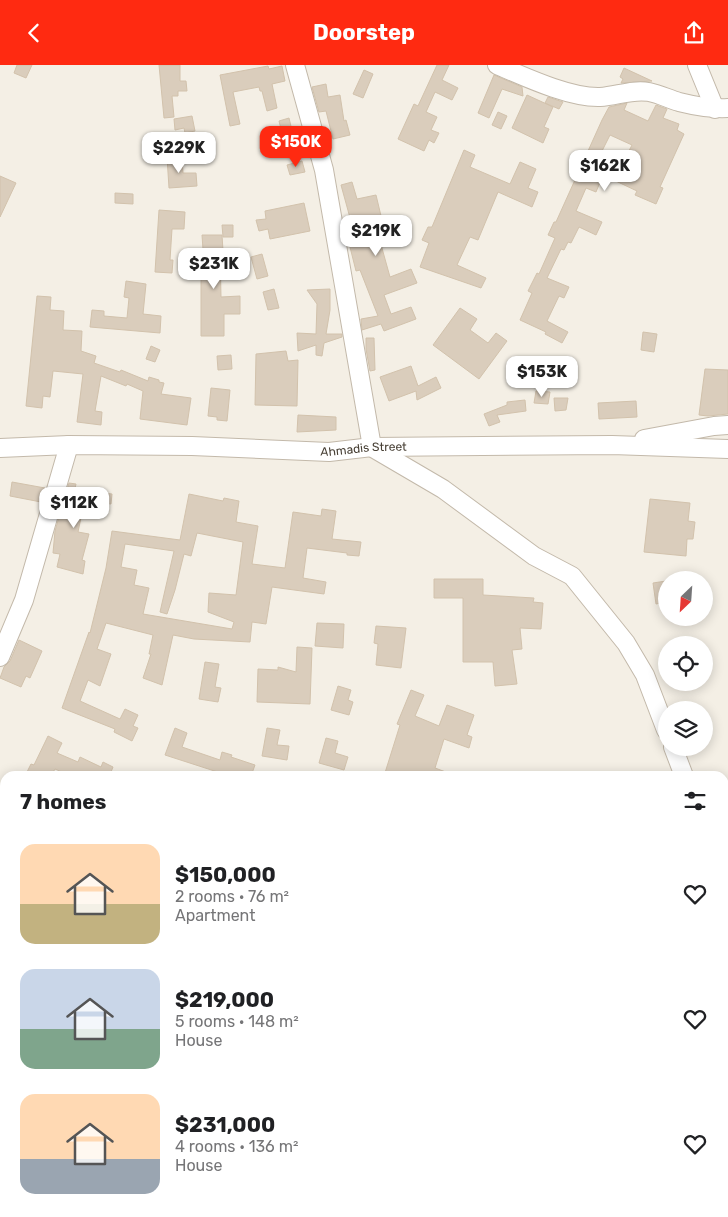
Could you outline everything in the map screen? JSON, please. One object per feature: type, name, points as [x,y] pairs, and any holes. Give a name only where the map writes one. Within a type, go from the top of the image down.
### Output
[{"type":"street","points":[[295,65],[324,170],[372,447],[443,489],[534,555],[572,576],[626,643],[645,675],[658,709]]},
{"type":"street","points":[[497,65],[573,94],[599,97],[627,91],[649,92],[678,101],[722,108]]},
{"type":"street","points":[[697,65],[722,108]]},
{"type":"street","points":[[612,445],[728,425]]},
{"type":"street","points":[[0,657],[24,600],[69,445]]},
{"type":"street","name":"Ahmadis Street","points":[[0,448],[69,445],[192,446],[329,452],[372,447],[612,445],[728,449]]},
{"type":"street","points":[[676,756],[682,771]]},
{"type":"building","points":[[17,65],[32,65],[26,78],[14,73]]},
{"type":"building","points":[[159,65],[180,65],[180,81],[186,81],[187,91],[178,91],[178,96],[172,96],[174,117],[164,118]]},
{"type":"building","points":[[437,65],[449,65],[442,80],[458,88],[452,100],[435,92],[426,112],[437,117],[431,130],[439,133],[434,143],[429,140],[424,151],[398,139],[414,104],[418,106]]},
{"type":"building","points":[[268,66],[269,69],[282,66],[285,81],[272,84],[277,108],[267,111],[262,91],[260,91],[259,87],[233,92],[240,124],[230,126],[220,75]]},
{"type":"building","points":[[624,68],[652,81],[621,83],[623,79],[620,77]]},
{"type":"building","points":[[364,70],[373,74],[363,98],[353,94]]},
{"type":"building","points":[[494,75],[522,87],[523,96],[502,89],[489,118],[478,113]]},
{"type":"building","points":[[326,84],[328,97],[340,95],[344,121],[346,120],[350,135],[333,139],[326,111],[319,112],[312,87]]},
{"type":"building","points":[[527,95],[553,107],[544,127],[549,129],[543,143],[512,128]]},
{"type":"building","points":[[548,97],[563,102],[559,109],[545,103]]},
{"type":"building","points":[[627,103],[624,110],[648,121],[656,105],[667,109],[663,118],[679,124],[677,130],[684,134],[660,187],[663,188],[656,204],[635,195],[637,191],[603,175],[596,192],[586,188],[576,211],[602,222],[596,235],[579,227],[571,243],[568,242],[564,250],[561,249],[547,278],[569,287],[564,298],[559,296],[547,321],[568,332],[562,343],[545,334],[546,332],[520,320],[532,293],[528,291],[537,273],[539,274],[555,238],[548,235],[554,222],[556,222],[609,107]],"holes":[[[610,135],[632,145],[623,163],[601,153]]]},
{"type":"building","points":[[498,112],[507,116],[501,129],[492,125]]},
{"type":"building","points":[[192,116],[195,131],[185,133],[184,128],[175,130],[174,119]]},
{"type":"building","points":[[289,118],[295,143],[285,145],[279,121]]},
{"type":"building","points":[[464,150],[475,155],[470,167],[510,184],[520,162],[536,169],[528,188],[538,192],[532,207],[498,192],[478,240],[470,237],[457,265],[486,278],[481,288],[420,267],[429,243],[422,240],[428,227],[432,227]]},
{"type":"building","points":[[182,156],[183,173],[196,173],[197,186],[169,188],[167,157]]},
{"type":"building","points":[[302,161],[305,172],[290,175],[287,165]]},
{"type":"building","points":[[0,176],[16,183],[0,217]]},
{"type":"building","points":[[352,182],[357,199],[376,195],[382,220],[398,216],[403,235],[380,241],[390,277],[411,269],[417,283],[384,295],[391,314],[411,307],[416,319],[384,331],[381,324],[362,330],[361,319],[378,316],[360,270],[356,271],[345,227],[352,225],[341,185]]},
{"type":"building","points":[[115,193],[133,194],[133,204],[115,203]]},
{"type":"building","points":[[304,203],[310,231],[270,239],[268,229],[259,231],[256,220],[266,219],[265,211]]},
{"type":"building","points":[[159,210],[185,212],[184,229],[172,229],[170,260],[173,260],[172,273],[155,272]]},
{"type":"building","points":[[222,225],[233,225],[233,237],[223,237]]},
{"type":"building","points":[[202,235],[222,235],[223,251],[220,251],[221,297],[240,296],[240,314],[224,314],[224,336],[201,336],[201,264],[204,264]]},
{"type":"building","points":[[262,254],[268,276],[257,279],[251,257]]},
{"type":"building","points":[[126,281],[146,284],[143,314],[161,316],[160,333],[90,327],[92,310],[104,311],[104,316],[127,318],[129,298],[124,297]]},
{"type":"building","points":[[274,289],[279,308],[268,310],[263,292]]},
{"type":"building","points":[[330,289],[330,310],[326,334],[342,334],[342,337],[324,343],[322,356],[316,355],[316,345],[298,351],[297,333],[316,334],[317,304],[307,290]]},
{"type":"building","points":[[37,296],[51,297],[50,310],[64,311],[63,330],[82,331],[81,351],[96,356],[94,363],[120,372],[121,370],[148,381],[149,377],[159,380],[159,382],[164,383],[161,394],[191,398],[187,425],[140,419],[143,391],[101,376],[95,411],[102,412],[101,425],[77,422],[83,374],[53,371],[50,397],[43,396],[42,408],[26,406]]},
{"type":"building","points":[[460,308],[477,319],[470,330],[488,343],[496,333],[507,341],[479,379],[433,345]]},
{"type":"building","points":[[643,332],[657,334],[654,352],[641,350]]},
{"type":"building","points":[[366,338],[374,338],[375,370],[370,371],[366,349]]},
{"type":"building","points":[[151,346],[160,350],[155,362],[146,359]]},
{"type":"building","points":[[286,351],[288,361],[298,360],[297,406],[255,405],[256,354]]},
{"type":"building","points":[[231,355],[232,369],[218,370],[217,356]]},
{"type":"building","points":[[411,366],[418,386],[436,377],[441,388],[417,400],[416,391],[389,401],[380,377]]},
{"type":"building","points":[[705,369],[728,370],[728,414],[699,415]]},
{"type":"building","points":[[211,388],[230,390],[227,421],[217,420],[217,417],[208,416]]},
{"type":"building","points":[[536,391],[550,392],[548,404],[534,403]]},
{"type":"building","points":[[554,398],[568,398],[566,410],[555,411]]},
{"type":"building","points":[[525,400],[526,411],[497,415],[500,422],[489,426],[484,414],[507,405],[507,402]]},
{"type":"building","points":[[636,401],[637,417],[599,419],[598,403]]},
{"type":"building","points":[[298,415],[336,417],[336,430],[297,432]]},
{"type":"building","points":[[12,482],[45,488],[41,502],[10,496]]},
{"type":"building","points":[[69,483],[76,484],[74,493],[95,496],[96,492],[112,494],[111,504],[95,502],[94,510],[83,508],[78,532],[89,534],[82,560],[85,561],[83,574],[57,567],[60,554],[53,553],[55,531]]},
{"type":"building","points":[[189,494],[223,501],[224,498],[239,501],[236,522],[258,526],[252,564],[285,568],[293,512],[321,516],[322,509],[336,511],[332,539],[361,542],[359,556],[307,548],[303,578],[326,582],[324,594],[272,587],[266,624],[252,622],[250,642],[194,639],[173,635],[162,685],[143,678],[151,654],[149,654],[153,635],[106,623],[97,649],[111,654],[100,686],[88,680],[80,701],[120,719],[125,709],[138,715],[133,726],[138,728],[132,741],[114,732],[115,729],[62,708],[90,633],[106,568],[112,531],[180,540]],"holes":[[[197,533],[243,542],[236,595],[209,593],[208,612],[234,622],[232,629],[143,614],[149,588],[134,585],[137,570],[121,567],[125,544],[174,551],[160,612],[167,614],[184,554],[191,556]]]},
{"type":"building","points":[[650,499],[690,503],[688,521],[695,522],[693,539],[687,539],[686,556],[644,552]]},
{"type":"building","points":[[434,579],[483,579],[483,595],[534,598],[533,602],[543,603],[541,629],[520,628],[522,649],[512,650],[517,684],[495,686],[493,662],[463,662],[463,598],[434,598]]},
{"type":"building","points":[[658,582],[658,604],[656,604],[653,583]]},
{"type":"building","points":[[317,623],[344,624],[343,648],[315,646]]},
{"type":"building","points":[[376,626],[406,628],[401,668],[376,665],[378,644],[374,643]]},
{"type":"building","points":[[19,640],[42,651],[30,678],[26,676],[21,687],[0,678]]},
{"type":"building","points":[[297,647],[312,648],[310,704],[257,702],[258,669],[278,670],[278,667],[296,672]]},
{"type":"building","points":[[205,662],[219,664],[215,687],[221,688],[218,702],[199,699]]},
{"type":"building","points":[[338,686],[351,690],[348,700],[353,702],[349,715],[331,710]]},
{"type":"building","points":[[411,690],[424,695],[415,716],[439,726],[447,705],[474,715],[467,735],[472,737],[469,748],[444,739],[435,768],[443,771],[386,771],[400,725],[397,724]]},
{"type":"building","points":[[175,728],[187,733],[182,747],[220,760],[222,752],[255,765],[253,771],[215,771],[165,755]]},
{"type":"building","points":[[267,728],[280,730],[277,745],[289,746],[287,760],[262,756]]},
{"type":"building","points":[[48,736],[62,743],[57,753],[78,762],[80,757],[101,767],[103,762],[113,767],[111,771],[60,771],[55,769],[54,771],[28,771],[31,764],[34,765]]},
{"type":"building","points":[[326,738],[338,741],[335,753],[348,757],[344,770],[319,763]]}]
